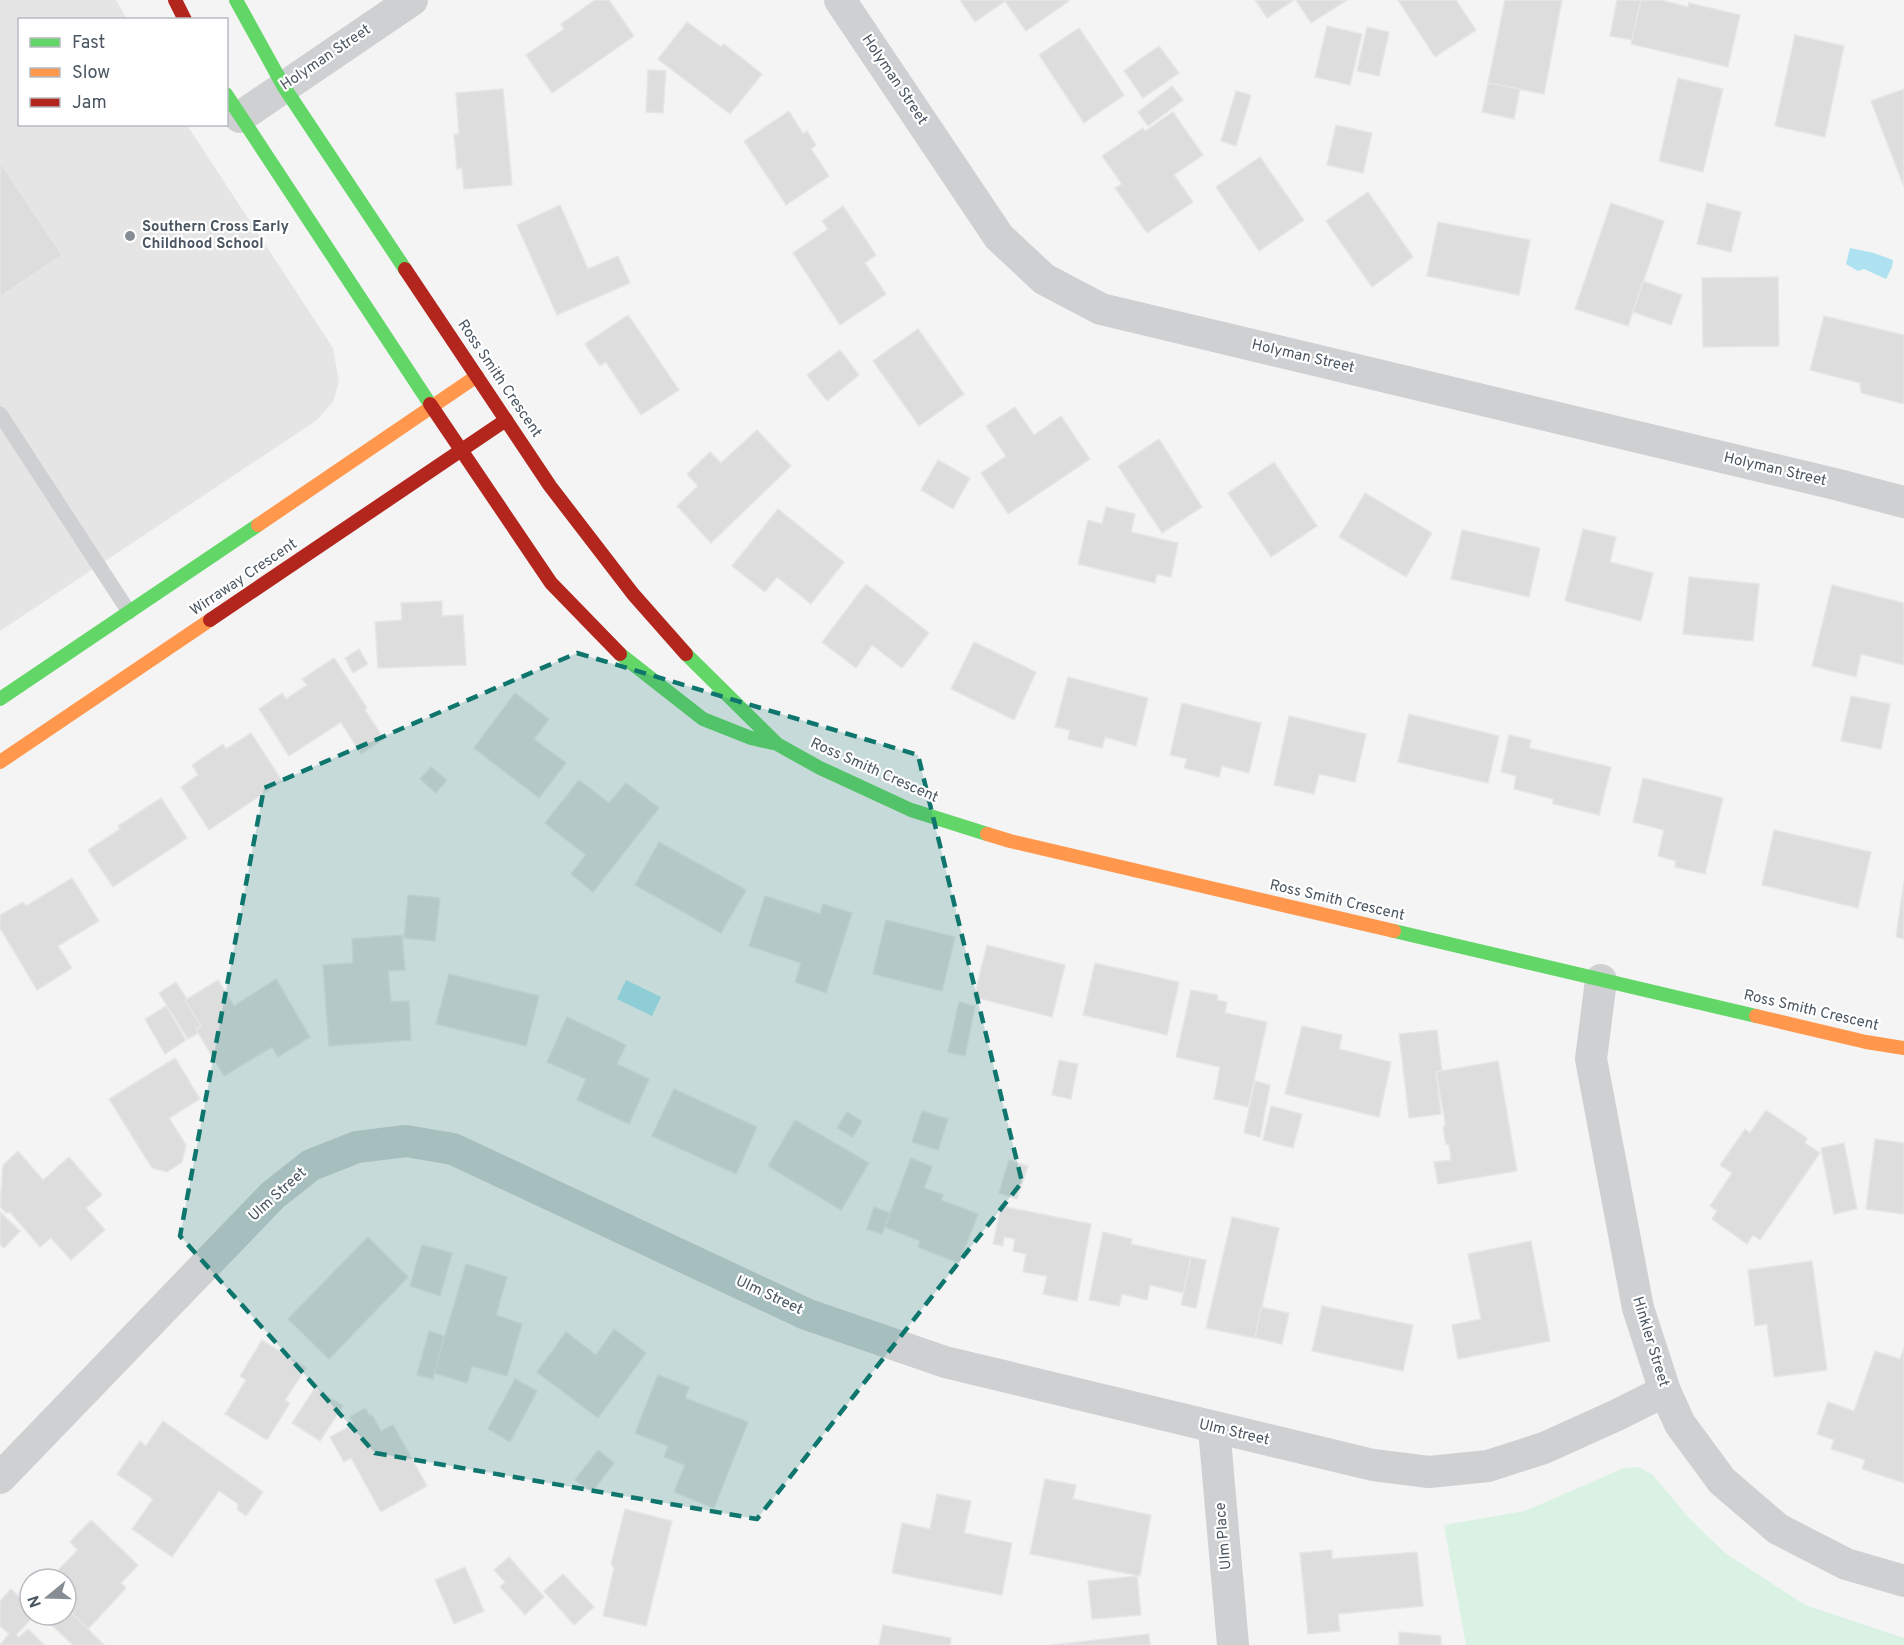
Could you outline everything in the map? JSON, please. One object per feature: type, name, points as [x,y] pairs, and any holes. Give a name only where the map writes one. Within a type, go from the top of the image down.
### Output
[{"type":"street","points":[[176,0],[184,18]]},
{"type":"street","name":"Ross Smith Crescent","points":[[236,0],[284,87],[550,486],[633,594],[678,646],[777,744],[820,768],[911,810],[1010,840],[1866,1042],[1904,1048]]},
{"type":"street","name":"Holyman Street","points":[[233,105],[284,87],[412,0]]},
{"type":"street","name":"Holyman Street","points":[[840,0],[999,237],[1044,279],[1101,309],[1904,502]]},
{"type":"street","name":"Ross Smith Crescent","points":[[233,105],[461,451],[551,583],[612,648],[703,719],[751,738],[777,744]]},
{"type":"street","points":[[0,699],[132,616],[477,376]]},
{"type":"street","name":"Wirraway Crescent","points":[[0,762],[156,651],[506,420]]},
{"type":"street","name":"Hinkler Street","points":[[1601,980],[1591,1059],[1638,1308],[1665,1391],[1680,1424],[1722,1481],[1778,1529],[1846,1564],[1904,1581]]},
{"type":"street","name":"Ulm Street","points":[[0,1478],[273,1195],[311,1165],[357,1147],[406,1141],[453,1149],[806,1314],[945,1362],[1373,1465],[1429,1472],[1488,1467],[1544,1448],[1665,1391]]},
{"type":"street","name":"Ulm Place","points":[[1214,1428],[1233,1645]]},
{"type":"lane","points":[[0,414],[132,616]]},
{"type":"highlighted area","points":[[577,653],[918,755],[1022,1182],[757,1519],[375,1453],[180,1236],[264,788]]},
{"type":"shaded area","name":"Southern Cross Early Childhood School","points":[[0,0],[116,0],[126,18],[18,18],[18,126],[188,126],[333,348],[339,382],[333,402],[317,420],[0,631]]},
{"type":"green space","points":[[1638,1467],[1653,1475],[1688,1517],[1725,1553],[1805,1605],[1904,1638],[1904,1645],[1466,1645],[1444,1525],[1525,1511],[1624,1468]]},
{"type":"water","points":[[1850,248],[1893,260],[1886,279],[1864,269],[1858,271],[1846,264]]},
{"type":"water","points":[[626,980],[661,997],[652,1016],[617,999]]},
{"type":"building","points":[[595,0],[609,0],[634,36],[552,93],[526,55],[564,29],[561,24]]},
{"type":"building","points":[[960,0],[1069,1],[1026,31],[1005,1],[975,22]]},
{"type":"building","points":[[1255,0],[1294,0],[1267,18]]},
{"type":"building","points":[[1296,0],[1347,0],[1311,23]]},
{"type":"building","points":[[1398,0],[1456,0],[1476,30],[1435,57]]},
{"type":"building","points":[[1505,0],[1562,0],[1544,94],[1488,83]]},
{"type":"building","points":[[1617,0],[1641,0],[1632,40],[1610,36]]},
{"type":"building","points":[[1641,0],[1661,0],[1688,7],[1689,3],[1740,15],[1728,67],[1631,44]]},
{"type":"building","points":[[687,22],[721,47],[724,44],[762,74],[730,114],[658,59]]},
{"type":"building","points":[[1327,26],[1362,34],[1350,85],[1315,77]]},
{"type":"building","points":[[1367,27],[1389,32],[1379,76],[1357,71]]},
{"type":"building","points":[[1079,28],[1124,95],[1084,123],[1039,55]]},
{"type":"building","points":[[1795,35],[1844,46],[1825,137],[1775,126]]},
{"type":"building","points":[[1159,46],[1179,73],[1143,98],[1124,71]]},
{"type":"building","points":[[648,70],[666,71],[663,113],[646,112]]},
{"type":"building","points":[[1678,78],[1723,89],[1703,172],[1659,161]]},
{"type":"building","points":[[1488,83],[1520,89],[1514,119],[1482,112]]},
{"type":"building","points":[[1172,86],[1183,100],[1148,126],[1138,112]]},
{"type":"building","points":[[503,89],[512,185],[464,189],[462,168],[457,169],[454,134],[459,134],[456,93]]},
{"type":"building","points":[[1904,89],[1904,187],[1871,101]]},
{"type":"building","points":[[1236,91],[1251,95],[1236,146],[1221,141]]},
{"type":"building","points":[[789,111],[803,134],[807,131],[816,145],[811,149],[829,176],[786,205],[744,141]]},
{"type":"building","points":[[1173,112],[1203,155],[1174,175],[1193,202],[1147,233],[1115,188],[1122,184],[1102,156],[1143,128],[1145,131]]},
{"type":"building","points":[[1336,125],[1372,133],[1363,173],[1327,165]]},
{"type":"building","points":[[1260,157],[1304,220],[1259,251],[1216,187]]},
{"type":"building","points":[[0,162],[62,255],[0,297]]},
{"type":"building","points":[[1368,192],[1413,257],[1372,287],[1326,221]]},
{"type":"building","points":[[1611,203],[1664,221],[1628,326],[1575,309]]},
{"type":"building","points":[[1707,203],[1741,212],[1731,252],[1697,244]]},
{"type":"building","points":[[560,205],[588,269],[618,256],[630,283],[557,315],[517,225]]},
{"type":"building","points":[[843,206],[876,255],[865,263],[886,294],[840,325],[793,253],[828,229],[822,221]]},
{"type":"building","points":[[1438,222],[1530,240],[1519,295],[1427,276]]},
{"type":"building","points":[[1778,277],[1779,346],[1703,347],[1702,278]]},
{"type":"building","points":[[1643,281],[1682,295],[1671,325],[1633,312]]},
{"type":"building","points":[[628,315],[679,390],[641,415],[606,362],[600,366],[585,344]]},
{"type":"building","points":[[1824,316],[1904,335],[1904,404],[1861,393],[1860,383],[1810,370]]},
{"type":"building","points":[[918,329],[964,394],[919,426],[873,361]]},
{"type":"building","points":[[840,350],[859,375],[827,401],[807,375]]},
{"type":"building","points":[[1015,407],[1034,435],[1061,416],[1090,459],[1008,514],[981,473],[1006,456],[986,426]]},
{"type":"building","points":[[757,430],[791,466],[711,543],[677,506],[698,486],[687,474],[710,452],[721,463]]},
{"type":"building","points":[[1159,439],[1202,507],[1162,533],[1118,466]]},
{"type":"building","points":[[938,460],[970,478],[953,509],[921,490]]},
{"type":"building","points":[[1274,462],[1317,526],[1271,557],[1228,493]]},
{"type":"building","points":[[1365,493],[1432,533],[1406,577],[1339,537]]},
{"type":"building","points":[[1106,507],[1135,514],[1131,532],[1178,543],[1171,577],[1157,574],[1155,583],[1078,564],[1088,520],[1102,524]]},
{"type":"building","points":[[778,509],[844,562],[811,604],[777,577],[765,592],[732,566]]},
{"type":"building","points":[[1583,529],[1616,537],[1610,562],[1653,573],[1641,621],[1565,601]]},
{"type":"building","points":[[1462,530],[1540,548],[1529,597],[1451,579]]},
{"type":"building","points":[[1689,577],[1759,584],[1753,641],[1683,634]]},
{"type":"building","points":[[866,584],[929,633],[902,668],[872,645],[856,668],[822,642]]},
{"type":"building","points":[[1832,585],[1904,603],[1904,665],[1861,654],[1856,677],[1812,666]]},
{"type":"building","points":[[442,601],[442,616],[463,615],[466,665],[378,668],[375,622],[402,620],[401,603]]},
{"type":"building","points":[[974,642],[1036,672],[1014,720],[951,689]]},
{"type":"building","points":[[359,649],[368,664],[353,673],[345,658]]},
{"type":"building","points":[[334,658],[367,708],[365,710],[384,739],[361,754],[341,722],[289,756],[259,709],[282,693],[286,699],[307,685],[302,679]]},
{"type":"building","points":[[1068,677],[1148,698],[1136,746],[1105,737],[1102,748],[1068,739],[1070,730],[1055,727]]},
{"type":"building","points":[[515,693],[549,719],[534,739],[566,763],[539,798],[474,748]]},
{"type":"building","points":[[1851,696],[1890,704],[1881,749],[1841,741]]},
{"type":"building","points":[[1182,703],[1261,723],[1249,773],[1222,766],[1219,777],[1184,768],[1187,759],[1170,755]]},
{"type":"building","points":[[1409,714],[1499,736],[1488,783],[1398,762]]},
{"type":"building","points":[[1289,716],[1366,734],[1355,782],[1319,774],[1314,794],[1274,785]]},
{"type":"building","points":[[251,733],[282,781],[209,830],[181,787],[198,775],[192,765],[223,744],[226,749]]},
{"type":"building","points":[[1509,735],[1531,740],[1529,748],[1611,767],[1599,815],[1553,804],[1553,799],[1514,789],[1516,776],[1501,772]]},
{"type":"building","points":[[431,767],[447,780],[436,793],[420,779]]},
{"type":"building","points":[[1643,778],[1723,798],[1705,874],[1675,867],[1676,861],[1658,856],[1664,830],[1633,822]]},
{"type":"building","points":[[579,780],[609,803],[626,783],[659,808],[593,892],[571,874],[586,855],[545,823]]},
{"type":"building","points":[[161,798],[187,838],[113,887],[88,850],[120,829],[118,826]]},
{"type":"building","points":[[1774,830],[1871,852],[1858,908],[1762,885]]},
{"type":"building","points":[[659,842],[746,890],[721,933],[635,885]]},
{"type":"building","points":[[72,878],[99,921],[58,946],[72,968],[37,990],[0,928],[0,915],[23,902],[26,906]]},
{"type":"building","points":[[1904,881],[1904,939],[1896,937]]},
{"type":"building","points":[[408,895],[440,898],[435,941],[404,938]]},
{"type":"building","points":[[765,896],[820,914],[823,904],[852,913],[826,993],[795,982],[801,963],[749,946]]},
{"type":"building","points":[[886,920],[955,937],[942,991],[873,974]]},
{"type":"building","points":[[402,935],[405,970],[388,971],[391,1002],[409,1001],[411,1040],[329,1046],[323,965],[353,963],[352,939]]},
{"type":"building","points":[[987,945],[1065,965],[1052,1017],[974,997]]},
{"type":"building","points":[[1095,963],[1179,982],[1167,1035],[1083,1015]]},
{"type":"building","points":[[449,974],[539,996],[526,1046],[436,1024]]},
{"type":"building","points":[[276,979],[310,1037],[278,1057],[272,1047],[224,1076],[198,1033],[196,1029],[201,1026],[185,1000],[218,980],[234,1006]]},
{"type":"building","points":[[176,982],[201,1026],[196,1029],[198,1033],[188,1039],[159,993]]},
{"type":"building","points":[[1191,990],[1218,995],[1217,1000],[1227,1002],[1225,1013],[1267,1022],[1248,1107],[1214,1099],[1220,1067],[1176,1057]]},
{"type":"building","points":[[959,1002],[975,1006],[965,1056],[948,1052]]},
{"type":"building","points":[[166,1006],[186,1040],[165,1054],[145,1019]]},
{"type":"building","points":[[567,1017],[626,1045],[617,1064],[649,1079],[629,1124],[577,1100],[586,1079],[547,1062]]},
{"type":"building","points":[[1302,1026],[1342,1035],[1339,1049],[1391,1062],[1379,1117],[1285,1094]]},
{"type":"building","points":[[1437,1030],[1442,1071],[1436,1072],[1441,1114],[1409,1118],[1399,1034]]},
{"type":"building","points":[[175,1058],[200,1099],[169,1118],[186,1145],[182,1162],[167,1172],[152,1168],[109,1099]]},
{"type":"building","points":[[1059,1060],[1078,1064],[1071,1099],[1052,1095]]},
{"type":"building","points":[[1498,1061],[1517,1171],[1438,1184],[1434,1162],[1451,1160],[1449,1144],[1446,1145],[1443,1127],[1445,1121],[1436,1072]]},
{"type":"building","points":[[1255,1081],[1270,1085],[1260,1137],[1244,1133]]},
{"type":"building","points":[[674,1089],[757,1127],[736,1174],[652,1136]]},
{"type":"building","points":[[1271,1106],[1302,1114],[1293,1148],[1263,1140]]},
{"type":"building","points":[[1766,1110],[1807,1138],[1805,1143],[1820,1153],[1760,1240],[1753,1235],[1747,1244],[1712,1219],[1717,1211],[1710,1206],[1732,1173],[1720,1165],[1745,1129],[1750,1133]]},
{"type":"building","points":[[922,1111],[948,1119],[938,1150],[912,1142]]},
{"type":"building","points":[[847,1112],[862,1121],[853,1137],[837,1128]]},
{"type":"building","points":[[795,1120],[869,1163],[841,1210],[768,1166]]},
{"type":"building","points":[[1875,1139],[1904,1143],[1904,1214],[1866,1209]]},
{"type":"building","points":[[1844,1143],[1857,1209],[1834,1214],[1821,1148]]},
{"type":"building","points":[[18,1151],[43,1180],[69,1157],[102,1195],[86,1208],[105,1230],[71,1260],[51,1238],[40,1247],[10,1212],[6,1213],[0,1206],[3,1165]]},
{"type":"building","points":[[911,1158],[932,1167],[924,1188],[943,1195],[941,1200],[978,1214],[959,1263],[918,1247],[920,1241],[885,1227]]},
{"type":"building","points":[[1009,1160],[1028,1166],[1017,1199],[999,1193]]},
{"type":"building","points":[[1001,1206],[1091,1224],[1077,1301],[1043,1294],[1047,1276],[1023,1272],[1026,1254],[1013,1251],[1015,1239],[1004,1237],[1003,1246],[993,1244]]},
{"type":"building","points":[[874,1207],[890,1213],[882,1234],[867,1229]]},
{"type":"building","points":[[0,1212],[20,1231],[4,1248],[0,1245]]},
{"type":"building","points":[[1232,1217],[1279,1228],[1255,1338],[1206,1328]]},
{"type":"building","points":[[1103,1232],[1132,1239],[1131,1244],[1191,1257],[1183,1293],[1150,1285],[1147,1300],[1122,1294],[1119,1306],[1089,1300]]},
{"type":"building","points":[[368,1237],[408,1277],[329,1359],[288,1319]]},
{"type":"building","points":[[1531,1241],[1550,1341],[1458,1359],[1452,1325],[1481,1319],[1468,1254]]},
{"type":"building","points":[[422,1245],[452,1253],[440,1296],[410,1286]]},
{"type":"building","points":[[1191,1257],[1206,1260],[1196,1308],[1181,1305]]},
{"type":"building","points":[[1812,1261],[1827,1370],[1774,1377],[1767,1324],[1755,1326],[1748,1270]]},
{"type":"building","points":[[466,1264],[507,1277],[496,1315],[522,1324],[507,1376],[472,1366],[467,1383],[434,1373]]},
{"type":"building","points":[[1322,1306],[1413,1325],[1403,1371],[1312,1351]]},
{"type":"building","points":[[1261,1307],[1289,1313],[1282,1344],[1255,1338]]},
{"type":"building","points":[[614,1329],[646,1353],[598,1418],[537,1372],[566,1332],[596,1355]]},
{"type":"building","points":[[429,1331],[444,1336],[433,1379],[417,1375]]},
{"type":"building","points":[[262,1340],[306,1368],[285,1400],[290,1403],[267,1440],[225,1414],[246,1380],[240,1376]]},
{"type":"building","points":[[1904,1348],[1904,1483],[1862,1469],[1865,1460],[1831,1449],[1834,1440],[1817,1434],[1828,1402],[1854,1411],[1875,1351],[1900,1359]]},
{"type":"building","points":[[658,1375],[689,1387],[685,1398],[748,1422],[714,1508],[674,1492],[685,1465],[664,1457],[668,1446],[635,1433]]},
{"type":"building","points":[[515,1379],[537,1391],[510,1442],[488,1429]]},
{"type":"building","points":[[315,1388],[343,1406],[320,1441],[292,1423]]},
{"type":"building","points":[[365,1408],[381,1431],[393,1425],[427,1486],[381,1512],[351,1458],[344,1462],[330,1437],[354,1424],[350,1417]]},
{"type":"building","points":[[163,1421],[263,1492],[246,1516],[237,1509],[238,1504],[219,1491],[172,1557],[132,1529],[153,1499],[117,1474],[140,1441],[146,1446]]},
{"type":"building","points":[[598,1450],[614,1463],[592,1492],[575,1480]]},
{"type":"building","points":[[1045,1479],[1076,1485],[1073,1499],[1151,1515],[1140,1576],[1030,1554]]},
{"type":"building","points":[[937,1494],[971,1501],[964,1533],[1012,1543],[1002,1595],[892,1573],[902,1523],[930,1529]]},
{"type":"building","points":[[625,1509],[672,1521],[646,1626],[603,1616],[614,1568],[611,1564]]},
{"type":"building","points":[[91,1520],[138,1565],[121,1583],[126,1588],[88,1629],[78,1619],[78,1567],[61,1567],[78,1550],[70,1542]]},
{"type":"building","points":[[1332,1550],[1332,1559],[1417,1552],[1423,1606],[1338,1614],[1340,1631],[1308,1634],[1300,1553]]},
{"type":"building","points":[[509,1557],[544,1597],[525,1615],[500,1587],[505,1582],[494,1570]]},
{"type":"building","points":[[465,1567],[484,1611],[454,1624],[435,1580]]},
{"type":"building","points":[[563,1574],[594,1607],[574,1625],[544,1591]]},
{"type":"building","points":[[1137,1576],[1141,1615],[1092,1619],[1088,1581]]},
{"type":"building","points":[[11,1589],[18,1596],[18,1627],[24,1627],[16,1635],[19,1637],[28,1629],[44,1645],[0,1645],[9,1634],[0,1626],[0,1601]]},
{"type":"building","points":[[78,1620],[104,1645],[73,1645],[54,1627],[78,1627]]},
{"type":"building","points":[[883,1625],[951,1638],[950,1645],[879,1645]]},
{"type":"building","points":[[1399,1632],[1441,1636],[1441,1645],[1399,1645]]},
{"type":"building","points":[[1149,1634],[1150,1645],[1052,1645]]},
{"type":"traffic: fast","points":[[236,0],[284,87],[405,269]]},
{"type":"traffic: fast","points":[[228,97],[430,404]]},
{"type":"traffic: fast","points":[[0,699],[258,525]]},
{"type":"traffic: fast","points":[[620,654],[703,719],[751,738],[773,743]]},
{"type":"traffic: fast","points":[[686,654],[777,744],[820,768],[911,810],[987,834]]},
{"type":"traffic: fast","points":[[1394,931],[1756,1016]]},
{"type":"traffic: slow","points":[[258,525],[477,376]]},
{"type":"traffic: slow","points":[[0,762],[210,620]]},
{"type":"traffic: slow","points":[[987,834],[1394,931]]},
{"type":"traffic: slow","points":[[1756,1016],[1866,1042],[1904,1048]]},
{"type":"traffic: jam","points":[[175,0],[184,18]]},
{"type":"traffic: jam","points":[[405,269],[550,486],[633,594],[686,654]]},
{"type":"traffic: jam","points":[[430,404],[551,583],[620,654]]},
{"type":"traffic: jam","points":[[210,620],[506,420]]},
{"type":"place","name":"Southern Cross Early Childhood School","points":[[130,236]]}]
